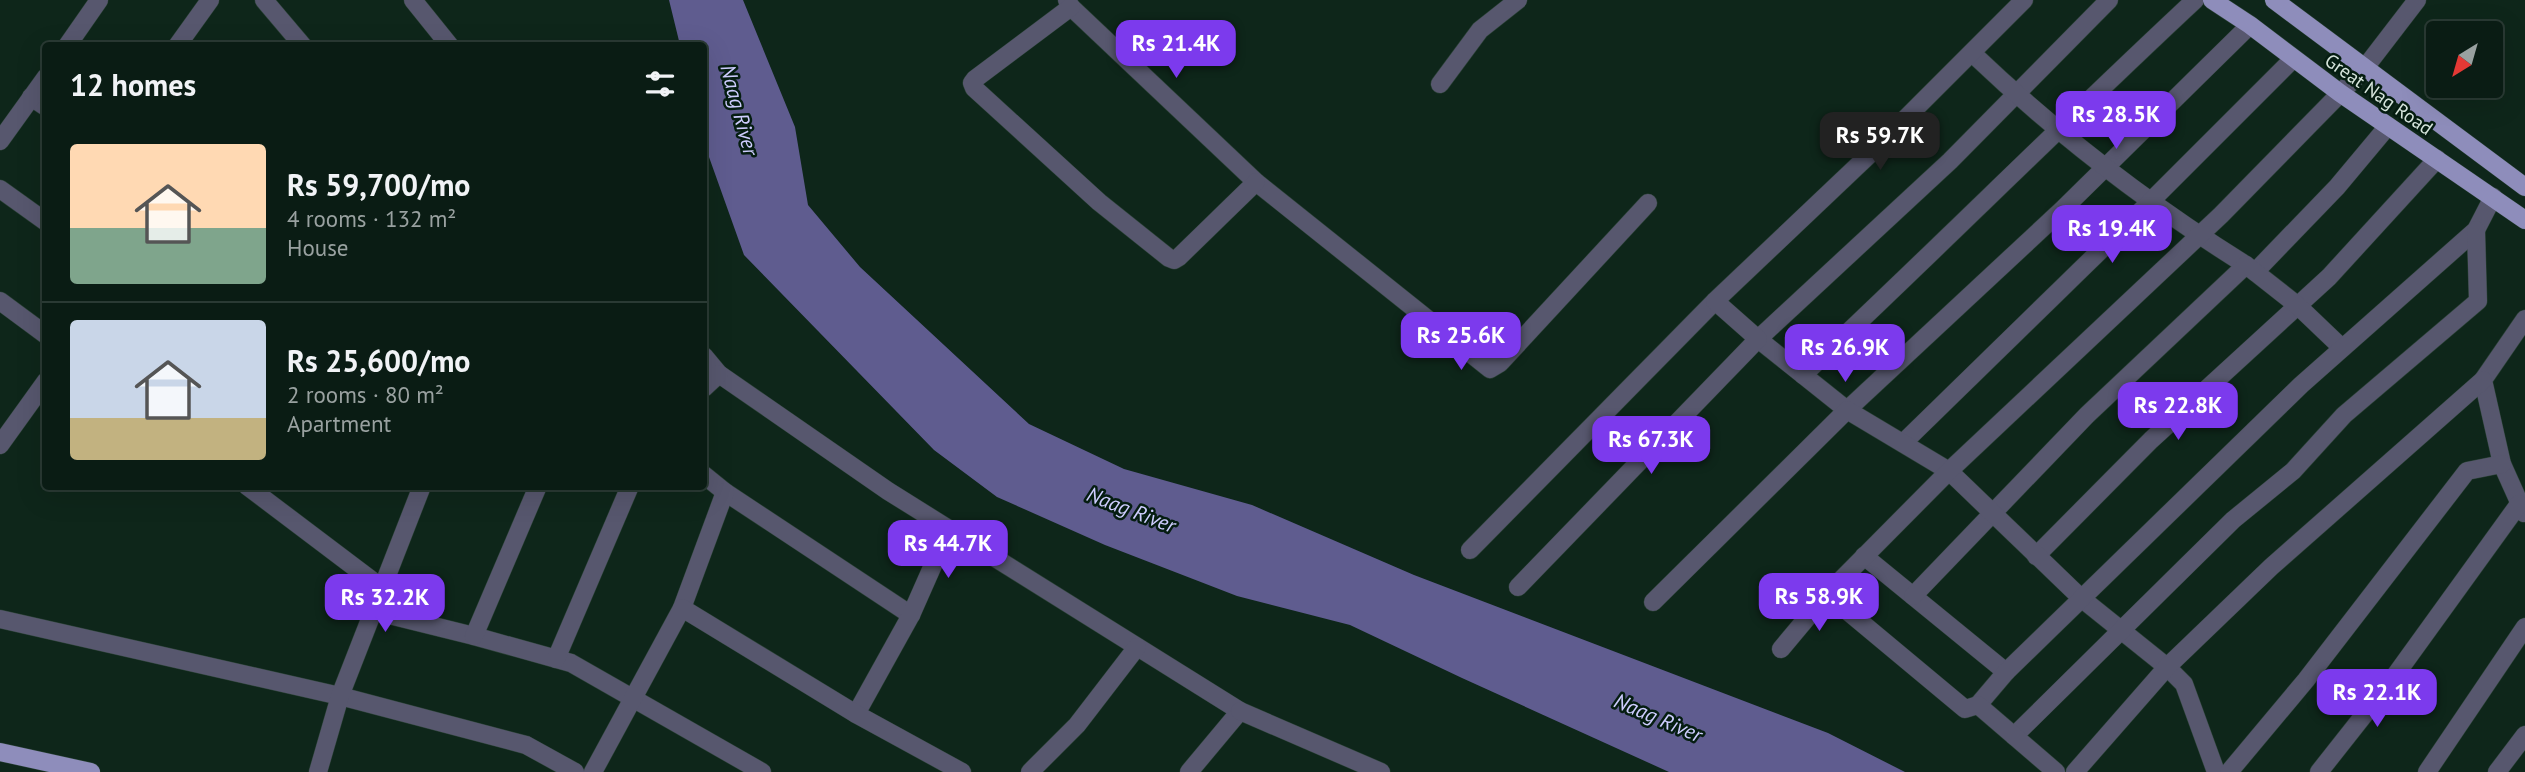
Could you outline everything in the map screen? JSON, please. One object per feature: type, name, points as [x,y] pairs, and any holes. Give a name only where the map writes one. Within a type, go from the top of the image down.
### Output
[{"type":"main road","name":"Great Nag Road","points":[[2212,0],[2250,25],[2340,93],[2525,220]]},
{"type":"main road","name":"Great Nag Road","points":[[2274,0],[2525,187]]},
{"type":"main road","points":[[0,752],[91,772]]},
{"type":"street","points":[[70,42],[99,0]]},
{"type":"street","points":[[180,42],[210,0]]},
{"type":"street","points":[[264,0],[300,42]]},
{"type":"street","points":[[413,0],[447,42]]},
{"type":"street","points":[[1440,84],[1480,30],[1518,0]]},
{"type":"street","points":[[1470,550],[1715,301],[1871,153],[2024,0]]},
{"type":"street","points":[[1518,587],[1758,339],[1950,161],[2109,0]]},
{"type":"street","points":[[1803,375],[2195,0]]},
{"type":"street","points":[[1781,649],[1827,594],[1949,471],[2221,215],[2364,69],[2417,0]]},
{"type":"street","points":[[1256,182],[1179,257],[1174,260],[1168,258],[1099,202],[974,88],[972,83],[1069,4],[1256,182],[1490,369],[1500,363],[1648,203]]},
{"type":"street","points":[[1653,602],[1847,410],[2106,167],[2250,25]]},
{"type":"street","points":[[1972,53],[2016,95],[2058,129],[2150,202],[2251,269],[2297,305],[2341,347]]},
{"type":"street","points":[[1903,443],[2293,59]]},
{"type":"street","points":[[0,142],[38,102]]},
{"type":"street","points":[[1913,596],[2087,415],[2251,269],[2337,187],[2388,126]]},
{"type":"street","points":[[2036,556],[2151,440],[2370,235],[2437,159]]},
{"type":"street","points":[[0,189],[42,219]]},
{"type":"street","points":[[1827,594],[1965,709],[1978,705],[2006,672],[2081,598],[2341,347],[2476,230],[2493,197]]},
{"type":"street","points":[[2014,736],[2233,520],[2293,471],[2344,415],[2478,301],[2476,230]]},
{"type":"street","points":[[0,301],[42,332]]},
{"type":"street","points":[[1715,301],[1847,410],[1949,471],[2081,598],[2167,667],[2184,684],[2216,772]]},
{"type":"street","points":[[2075,772],[2167,667],[2271,567],[2483,380],[2525,319]]},
{"type":"street","points":[[707,360],[719,374],[888,491],[1240,711],[1355,767],[1381,772]]},
{"type":"street","points":[[707,385],[719,374]]},
{"type":"street","points":[[2319,772],[2522,510],[2502,464],[2483,380]]},
{"type":"street","points":[[0,445],[42,387]]},
{"type":"street","points":[[2230,772],[2306,680],[2467,471],[2502,464]]},
{"type":"street","points":[[707,478],[724,492],[911,615]]},
{"type":"street","points":[[252,490],[382,588]]},
{"type":"street","points":[[318,772],[340,696],[417,490]]},
{"type":"street","points":[[474,636],[536,490]]},
{"type":"street","points":[[556,659],[628,490]]},
{"type":"street","points":[[593,772],[682,608],[724,492]]},
{"type":"street","points":[[856,714],[911,615],[949,529]]},
{"type":"street","points":[[1864,556],[2006,672]]},
{"type":"street","points":[[682,608],[856,714],[962,772]]},
{"type":"street","points":[[373,611],[571,663],[762,772]]},
{"type":"street","points":[[0,619],[340,696],[526,745],[575,772]]},
{"type":"street","points":[[2427,772],[2525,627]]},
{"type":"street","points":[[1030,772],[1077,725],[1137,647]]},
{"type":"street","points":[[1978,705],[2056,772]]},
{"type":"street","points":[[1189,772],[1240,711]]},
{"type":"street","points":[[2497,772],[2525,735]]},
{"type":"water","name":"Naag River","points":[[669,0],[743,0],[795,127],[808,205],[860,267],[1029,424],[1124,469],[1252,505],[1414,575],[1828,733],[1905,772],[1669,772],[1350,625],[1237,596],[1105,545],[997,497],[934,450],[744,255],[707,151],[707,42],[679,42]]}]
